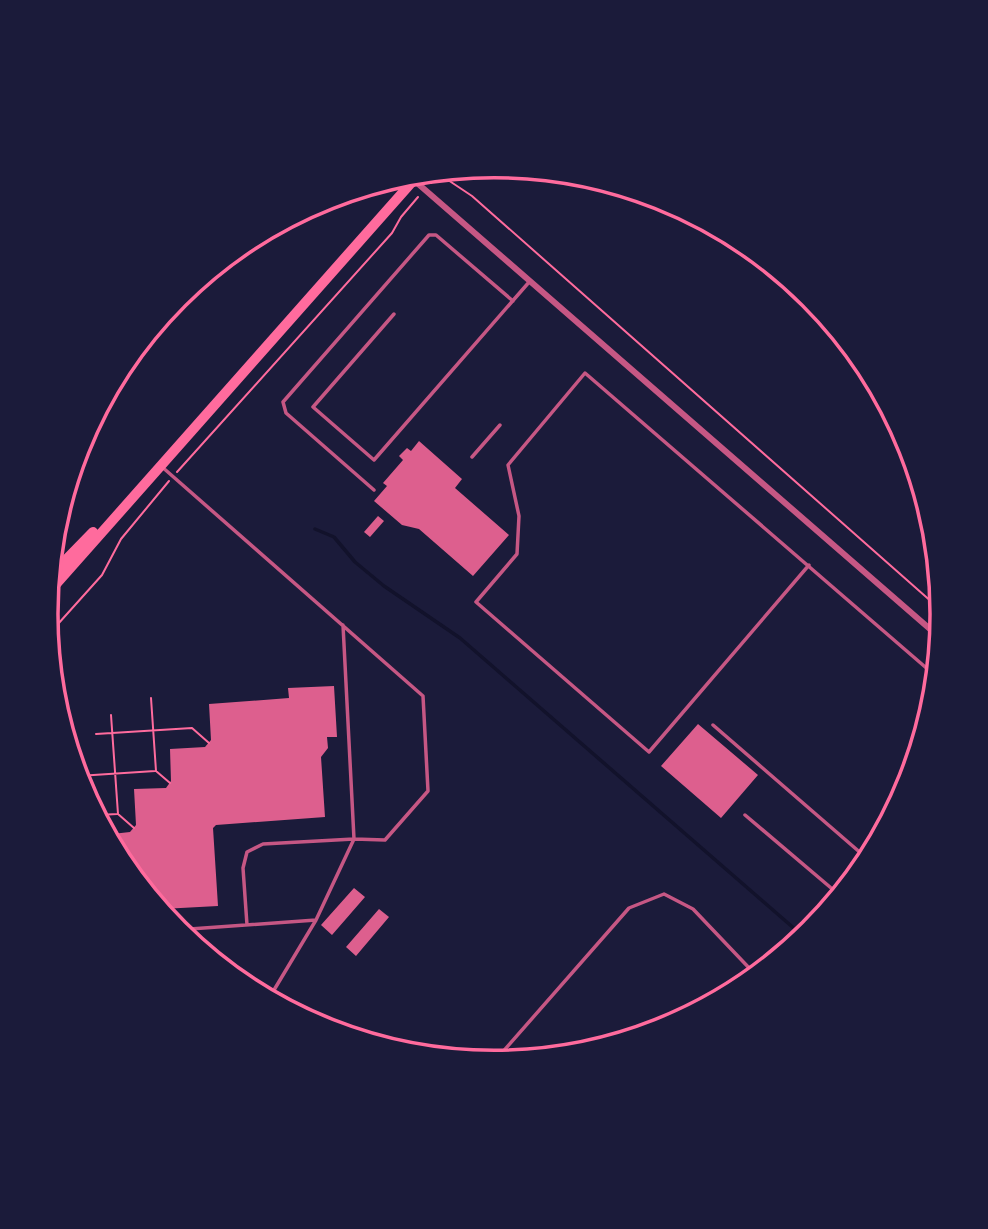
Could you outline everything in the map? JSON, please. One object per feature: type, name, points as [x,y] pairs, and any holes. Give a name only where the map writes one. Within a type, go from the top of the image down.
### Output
[{"type":"main road","points":[[59,580],[410,187]]},
{"type":"main road","points":[[60,565],[160,465]]},
{"type":"street","points":[[418,185],[929,629]]},
{"type":"lane","points":[[374,491],[286,413],[284,402],[429,235],[436,235],[513,301]]},
{"type":"lane","points":[[394,314],[313,407],[374,460],[530,282]]},
{"type":"lane","points":[[809,565],[649,752],[476,602],[517,554],[519,516],[508,465],[585,373],[809,565],[927,669]]},
{"type":"lane","points":[[472,457],[500,425]]},
{"type":"lane","points":[[160,465],[423,696],[428,791],[385,840],[263,844],[247,852],[243,868],[247,925]]},
{"type":"lane","points":[[274,991],[316,919],[354,839],[343,625]]},
{"type":"lane","points":[[713,725],[860,852]]},
{"type":"lane","points":[[745,815],[832,890]]},
{"type":"lane","points":[[504,1051],[629,908],[664,894],[693,909],[749,968]]},
{"type":"lane","points":[[192,929],[316,919]]},
{"type":"path","points":[[449,181],[472,196],[929,600]]},
{"type":"path","points":[[58,625],[102,575],[121,539],[173,476],[393,233],[406,210]]},
{"type":"path","points":[[151,698],[156,771]]},
{"type":"path","points":[[145,712],[152,712]]},
{"type":"path","points":[[111,715],[118,814]]},
{"type":"path","points":[[96,734],[192,728],[209,743]]},
{"type":"path","points":[[89,775],[156,771],[170,783]]},
{"type":"path","points":[[107,815],[118,814],[134,828]]},
{"type":"building","points":[[419,441],[462,479],[455,488],[509,535],[473,576],[419,529],[402,525],[374,501],[387,486],[383,483],[403,460],[399,456],[407,448],[411,451]]},
{"type":"building","points":[[378,516],[384,521],[370,537],[364,532]]},
{"type":"building","points":[[334,686],[337,737],[327,737],[328,748],[321,757],[325,817],[216,825],[213,828],[218,906],[172,908],[148,880],[116,834],[130,832],[136,825],[134,789],[166,788],[171,781],[170,749],[205,747],[211,740],[209,704],[289,698],[288,688]]},
{"type":"building","points":[[698,724],[758,775],[721,818],[661,766]]},
{"type":"building","points":[[354,888],[365,897],[332,935],[321,925]]},
{"type":"building","points":[[379,909],[389,917],[356,956],[346,947]]},
{"type":"waterway","points":[[315,529],[334,537],[355,562],[384,586],[460,638],[795,929]]}]
